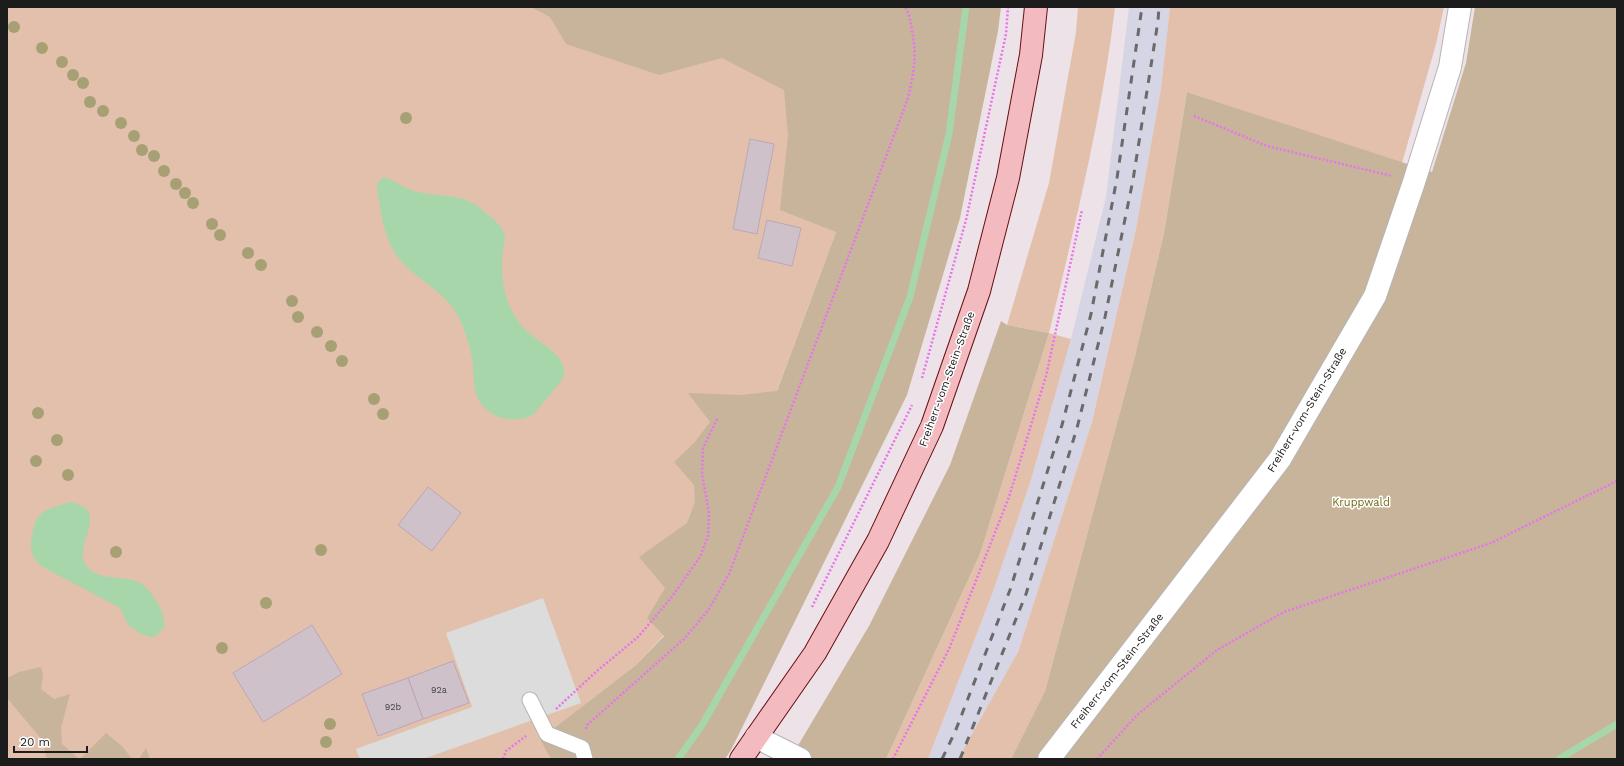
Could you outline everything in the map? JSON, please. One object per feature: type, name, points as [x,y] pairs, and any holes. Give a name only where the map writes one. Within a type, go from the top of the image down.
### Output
[{"type":"main road","name":"Freiherr-vom-Stein-Straße","points":[[741,759],[819,646],[878,541],[932,426],[979,291],[1008,178],[1031,55],[1036,7]]},
{"type":"street","name":"Freiherr-vom-Stein-Straße","points":[[1049,759],[1280,459],[1375,296],[1414,182],[1450,67],[1460,7]]},
{"type":"street","points":[[756,736],[800,759]]},
{"type":"lane","points":[[530,700],[547,734],[584,754]]},
{"type":"path","points":[[584,754],[587,725],[685,638],[709,609],[729,574],[908,98],[915,69],[915,50],[909,12],[905,7]]},
{"type":"path","points":[[920,383],[966,220],[1006,34],[1008,7]]},
{"type":"path","points":[[1194,116],[1267,146],[1414,182]]},
{"type":"path","points":[[893,759],[949,649],[1009,497],[1046,376],[1082,210]]},
{"type":"path","points":[[811,607],[913,405]]},
{"type":"path","points":[[503,759],[506,751],[541,723],[597,670],[638,637],[671,598],[700,557],[708,536],[709,513],[702,474],[703,448],[718,417]]},
{"type":"path","points":[[1097,759],[1137,715],[1217,650],[1284,612],[1491,543],[1617,481]]},
{"type":"shaded area","points":[[7,7],[871,7],[836,232],[709,573],[664,635],[636,665],[547,734],[552,759],[7,759]]},
{"type":"shaded area","points":[[1078,7],[1115,7],[1103,89],[1087,171],[1049,333],[1007,325],[1049,183],[1076,32]]},
{"type":"shaded area","points":[[1129,7],[1170,7],[1161,88],[1136,229],[1092,422],[1018,652],[971,759],[928,759],[993,592],[1031,480],[1071,339],[1106,197]]},
{"type":"shaded area","points":[[1170,7],[1444,7],[1436,44],[1402,163],[1187,92],[1164,233],[1135,356],[1045,691],[1011,759],[958,759],[1018,652],[1092,422],[1136,229],[1161,88]]},
{"type":"shaded area","points":[[383,178],[387,178],[421,193],[454,197],[469,201],[492,218],[502,230],[505,239],[502,255],[502,273],[505,293],[509,305],[524,328],[554,353],[563,365],[564,372],[562,380],[534,414],[515,420],[501,418],[489,411],[480,402],[475,390],[470,348],[459,318],[445,299],[402,262],[391,246],[383,222],[377,189],[378,182]]},
{"type":"shaded area","points":[[1049,333],[1071,339],[1031,480],[993,592],[928,759],[886,759],[980,554]]},
{"type":"shaded area","points":[[71,502],[83,506],[89,513],[90,521],[83,551],[83,560],[88,568],[93,572],[104,576],[129,579],[141,583],[146,587],[156,600],[163,615],[164,628],[156,636],[150,637],[141,634],[128,625],[120,608],[41,566],[35,559],[31,550],[31,540],[38,517],[49,509]]},
{"type":"shaded area","points":[[543,598],[581,703],[423,759],[360,759],[356,749],[472,707],[446,633]]},
{"type":"green space","points":[[531,7],[1001,7],[998,31],[960,218],[907,395],[731,750],[725,759],[551,759],[540,739],[636,665],[664,636],[647,618],[665,588],[639,557],[687,523],[695,502],[694,485],[674,462],[694,443],[710,422],[688,393],[740,395],[777,391],[836,232],[780,210],[788,135],[784,90],[722,58],[659,75],[566,44],[550,17]]},
{"type":"green space","name":"Kruppwald","points":[[1475,7],[1617,7],[1617,759],[1011,759],[1045,691],[1135,356],[1164,233],[1187,92],[1432,172],[1466,63]]},
{"type":"green space","points":[[1001,321],[1007,325],[1049,333],[980,554],[886,759],[790,759],[869,626],[950,465]]},
{"type":"green space","points":[[41,667],[43,675],[41,689],[54,699],[70,694],[61,728],[62,744],[79,759],[49,759],[46,757],[43,741],[7,698],[7,678],[19,672]]},
{"type":"green space","points":[[106,733],[122,746],[132,759],[80,759]]},
{"type":"green space","points":[[146,748],[150,759],[139,759]]},
{"type":"building","points":[[750,139],[774,144],[757,234],[733,229]]},
{"type":"building","points":[[767,220],[801,228],[792,266],[758,258]]},
{"type":"building","points":[[428,487],[461,513],[432,551],[398,525]]},
{"type":"building","points":[[312,625],[342,674],[263,722],[233,673]]},
{"type":"building","points":[[453,661],[469,703],[423,719],[408,678]]},
{"type":"building","points":[[408,678],[423,719],[378,736],[362,694]]},
{"type":"waterway","points":[[678,759],[702,725],[838,487],[910,297],[949,134],[966,7]]},
{"type":"waterway","points":[[1559,759],[1617,724]]},
{"type":"railway","points":[[942,759],[955,732],[1010,590],[1062,425],[1091,314],[1117,178],[1142,7]]},
{"type":"railway","points":[[960,759],[1026,594],[1077,428],[1105,317],[1133,180],[1159,7]]}]
